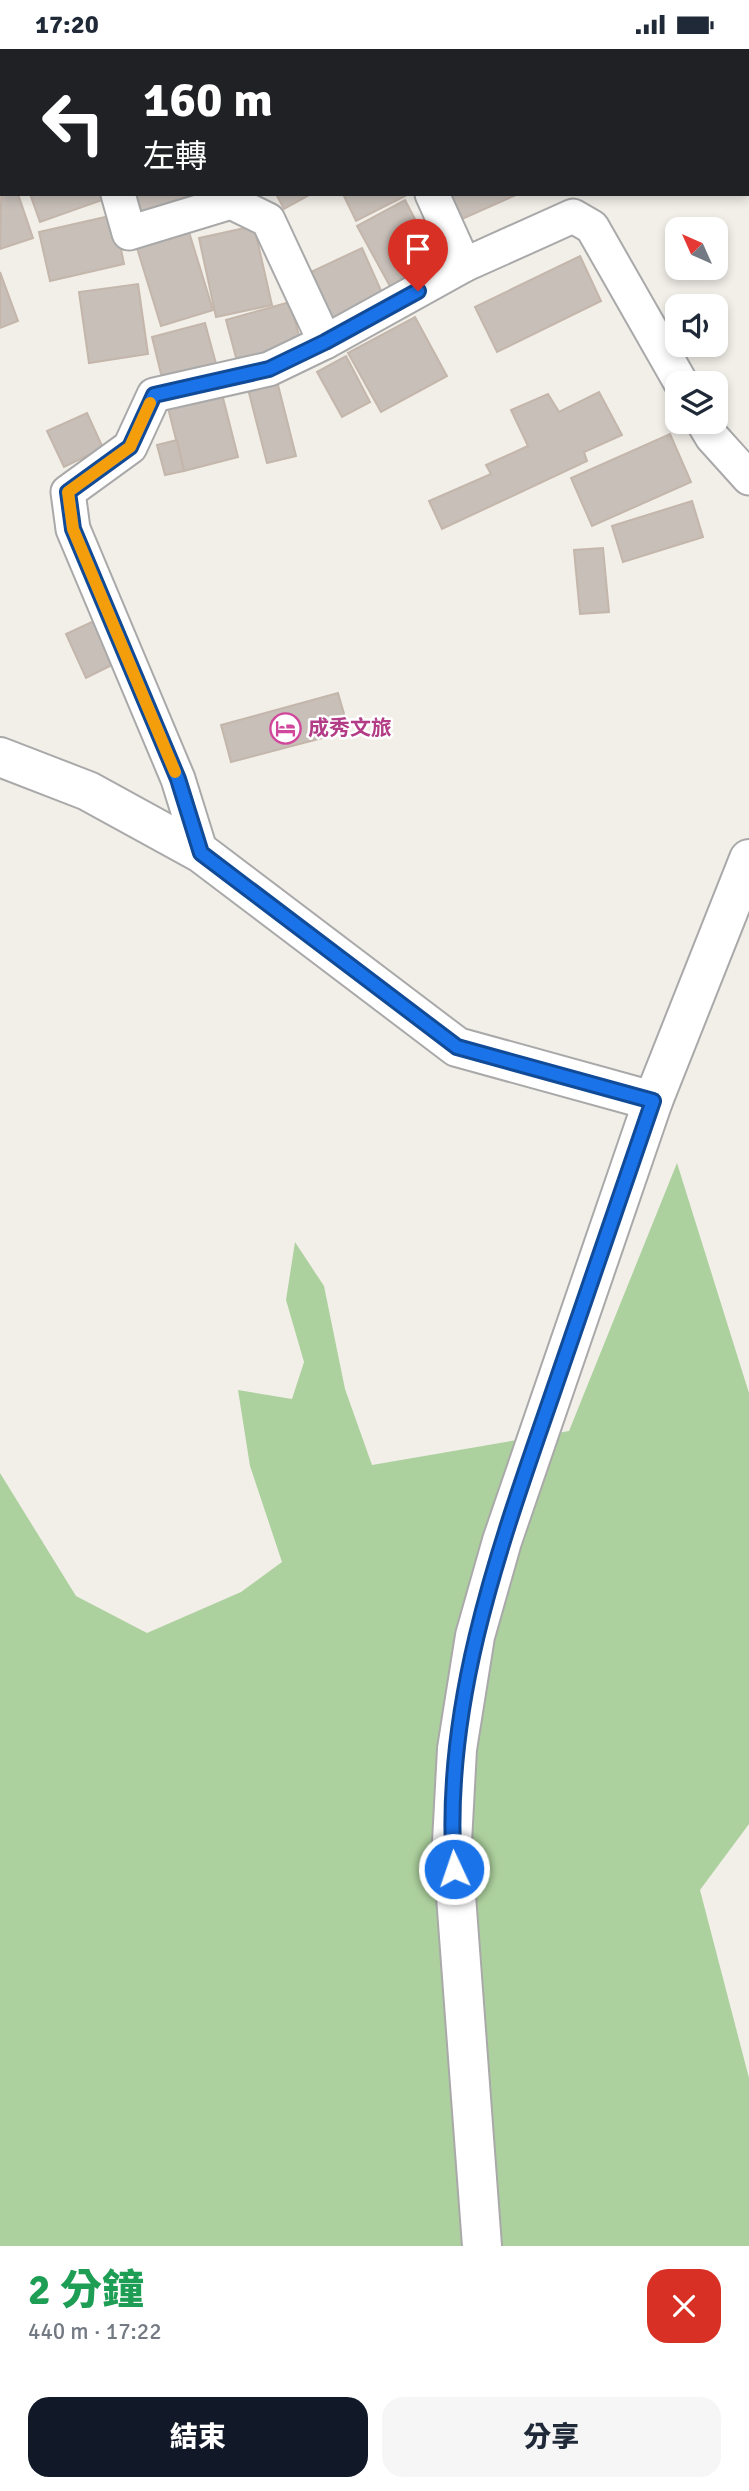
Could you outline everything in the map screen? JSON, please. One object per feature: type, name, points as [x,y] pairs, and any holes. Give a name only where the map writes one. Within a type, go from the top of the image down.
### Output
[{"type":"street","points":[[119,196],[130,233],[228,198],[268,220],[325,342]]},
{"type":"street","points":[[433,196],[464,265]]},
{"type":"street","points":[[201,853],[178,779],[73,529],[68,492],[130,447],[154,395],[269,369],[325,342],[464,265],[573,216],[592,227],[674,371]]},
{"type":"street","points":[[710,434],[749,478]]},
{"type":"street","points":[[0,757],[88,791],[201,853],[457,1047],[653,1101]]},
{"type":"street","points":[[482,2246],[452,1842],[457,1749],[475,1636],[502,1541],[653,1101],[749,859]]},
{"type":"green space","points":[[677,1163],[749,1393],[749,1824],[700,1890],[749,2078],[749,2246],[0,2246],[0,1473],[76,1596],[147,1633],[241,1592],[282,1562],[250,1466],[238,1390],[292,1399],[304,1362],[286,1300],[295,1242],[324,1286],[345,1389],[372,1465],[569,1431]]},
{"type":"building","points":[[1,196],[19,196],[33,238],[0,249]]},
{"type":"building","points":[[31,196],[104,196],[105,199],[40,222]]},
{"type":"building","points":[[129,196],[189,196],[191,204],[135,219]]},
{"type":"building","points":[[277,196],[307,196],[284,209]]},
{"type":"building","points":[[344,196],[405,196],[356,221]]},
{"type":"building","points":[[450,196],[514,196],[460,220]]},
{"type":"building","points":[[405,200],[439,265],[392,290],[357,226]]},
{"type":"building","points":[[114,215],[124,264],[50,281],[39,232]]},
{"type":"building","points":[[254,226],[272,305],[216,317],[199,238]]},
{"type":"building","points":[[189,232],[213,310],[161,326],[137,248]]},
{"type":"building","points":[[362,248],[383,295],[332,318],[311,272]]},
{"type":"building","points":[[580,256],[601,301],[497,352],[475,307]]},
{"type":"building","points":[[0,272],[18,321],[0,328]]},
{"type":"building","points":[[138,284],[148,354],[89,363],[79,292]]},
{"type":"building","points":[[290,302],[302,347],[238,365],[226,320]]},
{"type":"building","points":[[415,317],[447,376],[381,412],[348,353]]},
{"type":"building","points":[[205,323],[218,371],[164,386],[152,337]]},
{"type":"building","points":[[346,356],[370,402],[342,417],[317,372]]},
{"type":"building","points":[[277,381],[296,456],[267,463],[248,389]]},
{"type":"building","points":[[599,392],[622,435],[584,452],[587,461],[442,529],[429,501],[491,474],[486,465],[528,446],[511,410],[548,394],[559,412]]},
{"type":"building","points":[[222,394],[238,457],[184,471],[168,408]]},
{"type":"building","points":[[87,413],[103,448],[64,467],[47,431]]},
{"type":"building","points":[[670,434],[691,482],[592,526],[571,478]]},
{"type":"building","points":[[177,440],[184,471],[165,475],[157,445]]},
{"type":"building","points":[[692,501],[703,537],[623,562],[612,526]]},
{"type":"building","points":[[603,548],[609,612],[580,614],[574,550]]},
{"type":"building","points":[[96,620],[116,663],[86,678],[66,634]]},
{"type":"building","name":"成秀文旅","points":[[338,693],[349,731],[231,762],[221,725]]},
{"type":"slow traffic","points":[[150,403],[130,447],[68,492],[73,529],[175,772]]},
{"type":"place","name":"成秀文旅","points":[[285,728]]},
{"type":"route","points":[[418,291],[269,369],[154,395],[130,447],[68,492],[73,529],[178,779],[201,853],[457,1047],[653,1101],[502,1541],[475,1636],[457,1749],[452,1842],[454,1869]]}]
